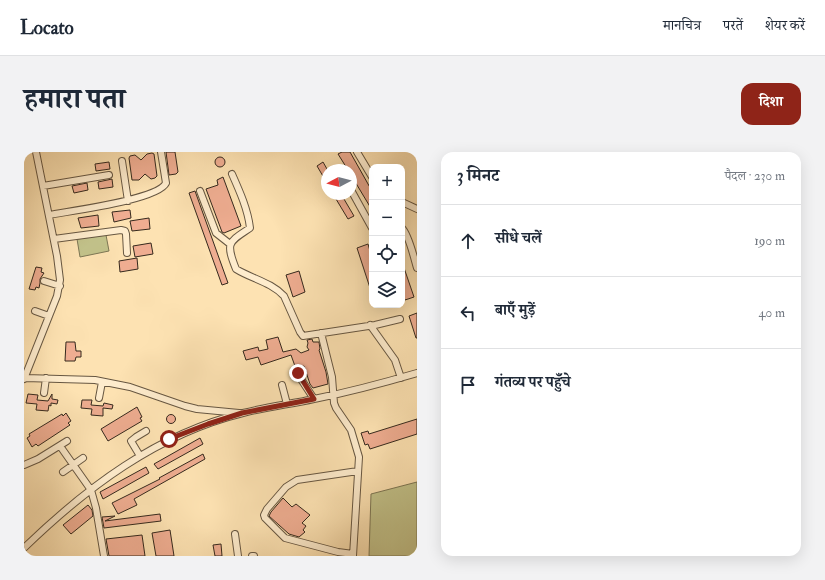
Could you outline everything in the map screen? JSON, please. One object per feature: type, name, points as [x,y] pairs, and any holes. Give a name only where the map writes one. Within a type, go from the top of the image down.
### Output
[{"type":"street","points":[[36,152],[58,256],[60,286],[50,316],[24,378],[95,380],[130,388],[197,409],[242,413]]},
{"type":"street","points":[[49,215],[128,201],[164,187],[166,179],[161,152]]},
{"type":"street","points":[[357,152],[369,172]]},
{"type":"street","points":[[122,161],[128,201]]},
{"type":"street","points":[[230,244],[234,238],[250,228],[240,193],[232,174]]},
{"type":"street","points":[[43,186],[109,175]]},
{"type":"street","points":[[200,191],[216,232],[230,244],[236,268],[264,282],[284,296],[303,336],[400,319]]},
{"type":"street","points":[[357,200],[369,223]]},
{"type":"street","points":[[405,203],[417,209]]},
{"type":"street","points":[[54,239],[121,230],[125,231],[126,234],[127,253]]},
{"type":"street","points":[[405,232],[417,268]]},
{"type":"street","points":[[44,281],[60,286]]},
{"type":"street","points":[[35,311],[50,316]]},
{"type":"street","points":[[370,325],[395,360],[401,378]]},
{"type":"street","points":[[321,333],[332,378],[333,395],[336,408],[351,430],[359,457],[353,555],[285,538],[265,518],[264,515],[266,509],[281,493],[297,480],[358,471]]},
{"type":"street","points":[[298,373],[314,399]]},
{"type":"street","points":[[24,548],[52,521],[91,490],[140,456],[169,439],[242,413],[333,395],[417,373]]},
{"type":"street","points":[[44,393],[46,378]]},
{"type":"street","points":[[99,398],[102,382]]},
{"type":"street","points":[[282,385],[287,404]]},
{"type":"street","points":[[140,456],[131,441],[146,431]]},
{"type":"street","points":[[24,465],[38,460],[67,441]]},
{"type":"street","points":[[60,446],[91,490],[96,508],[104,556]]},
{"type":"street","points":[[63,472],[83,458]]},
{"type":"street","points":[[235,534],[238,556]]},
{"type":"green space","points":[[106,235],[109,251],[80,257],[77,239]]},
{"type":"green space","points":[[417,482],[417,556],[369,556],[371,494]]},
{"type":"building","points":[[166,152],[175,152],[178,172],[176,174],[169,175]]},
{"type":"building","points":[[342,152],[350,152],[357,164],[344,164],[338,154]]},
{"type":"building","points":[[147,154],[154,154],[157,176],[151,179],[145,174],[139,180],[132,180],[130,156],[135,155],[141,160]]},
{"type":"building","points":[[220,157],[225,162],[220,167],[215,162]]},
{"type":"building","points":[[109,162],[110,169],[96,171],[95,164]]},
{"type":"building","points":[[323,162],[324,164],[321,164],[321,173],[317,166]]},
{"type":"building","points":[[357,164],[369,186],[369,205],[357,185]]},
{"type":"building","points":[[223,177],[241,226],[224,233],[222,232],[206,189],[218,185],[217,180]]},
{"type":"building","points":[[112,179],[113,187],[99,189],[98,182]]},
{"type":"building","points":[[87,183],[88,190],[74,193],[72,186]]},
{"type":"building","points":[[195,191],[228,283],[222,285],[189,193]]},
{"type":"building","points":[[337,200],[345,200],[354,216],[348,219]]},
{"type":"building","points":[[130,210],[131,218],[114,222],[112,212]]},
{"type":"building","points":[[98,215],[99,226],[81,228],[78,218]]},
{"type":"building","points":[[149,218],[150,229],[132,231],[130,221]]},
{"type":"building","points":[[151,243],[153,254],[135,257],[133,246]]},
{"type":"building","points":[[368,244],[369,285],[357,248]]},
{"type":"building","points":[[137,258],[138,269],[120,272],[119,261]]},
{"type":"building","points":[[36,267],[42,268],[41,272],[44,273],[40,279],[39,288],[36,287],[35,290],[29,289]]},
{"type":"building","points":[[299,271],[305,292],[293,297],[286,275]]},
{"type":"building","points":[[405,271],[414,297],[405,300]]},
{"type":"building","points":[[417,313],[417,338],[416,338],[409,316]]},
{"type":"building","points":[[278,337],[283,352],[296,349],[301,353],[309,350],[307,347],[307,340],[312,339],[313,342],[319,342],[319,350],[328,384],[313,388],[310,384],[304,366],[296,369],[291,355],[261,365],[258,357],[246,360],[243,351],[258,347],[259,351],[268,349],[266,340]]},
{"type":"building","points":[[66,342],[75,342],[76,351],[81,351],[81,357],[76,357],[75,361],[65,361]]},
{"type":"building","points":[[28,394],[38,395],[37,400],[48,401],[52,394],[52,399],[58,400],[57,404],[51,403],[48,411],[36,410],[37,404],[26,403]]},
{"type":"building","points":[[82,400],[92,400],[91,405],[103,406],[104,403],[113,405],[112,409],[103,408],[103,416],[91,415],[92,409],[81,408]]},
{"type":"building","points":[[137,407],[142,417],[140,418],[142,421],[108,441],[101,429]]},
{"type":"building","points":[[66,413],[71,421],[68,423],[70,425],[38,446],[36,444],[32,447],[27,438],[30,436],[29,434]]},
{"type":"building","points":[[171,414],[176,419],[171,424],[166,419]]},
{"type":"building","points":[[417,419],[417,434],[370,449],[368,444],[365,445],[361,433],[368,431],[369,434]]},
{"type":"building","points":[[200,438],[203,444],[158,469],[154,464]]},
{"type":"building","points":[[203,454],[205,459],[134,499],[137,505],[118,514],[112,503],[160,479],[159,478]]},
{"type":"building","points":[[146,467],[149,473],[103,499],[100,492]]},
{"type":"building","points":[[283,498],[292,507],[296,504],[310,515],[302,523],[306,526],[303,530],[305,532],[299,537],[289,534],[269,516]]},
{"type":"building","points":[[88,505],[92,510],[93,516],[71,534],[63,525]]},
{"type":"building","points":[[160,514],[161,521],[104,528],[102,517],[115,516],[105,521]]},
{"type":"building","points":[[170,530],[174,556],[156,556],[152,533]]},
{"type":"building","points":[[142,535],[145,556],[109,556],[106,539]]},
{"type":"building","points":[[221,544],[222,556],[215,556],[213,545]]},
{"type":"route","points":[[169,439],[242,413],[314,399],[298,373]]}]
